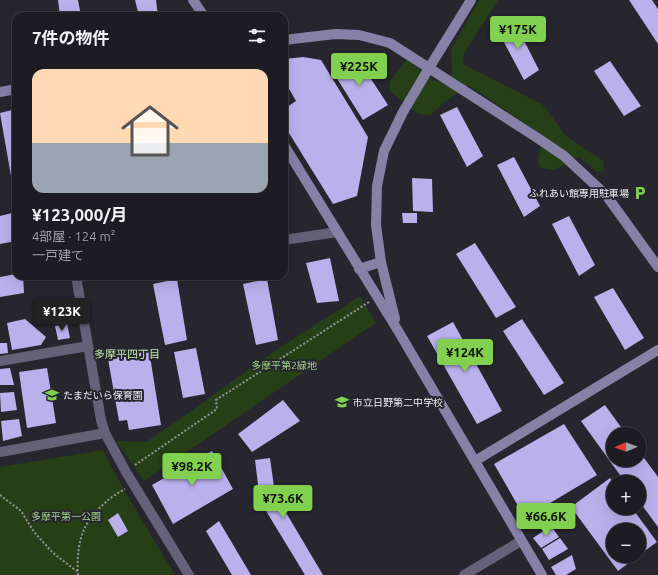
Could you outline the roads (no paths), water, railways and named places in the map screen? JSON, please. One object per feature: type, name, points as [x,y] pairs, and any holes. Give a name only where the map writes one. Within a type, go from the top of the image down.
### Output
[{"type":"street","points":[[193,0],[201,12]]},
{"type":"street","points":[[397,329],[381,262],[376,225],[377,186],[384,152],[403,112],[428,68],[471,0]]},
{"type":"street","points":[[288,40],[335,34],[359,35],[390,44],[564,156],[606,195],[658,267]]},
{"type":"street","points":[[0,92],[12,90]]},
{"type":"street","points":[[288,152],[397,329],[542,575]]},
{"type":"street","points":[[288,239],[337,232]]},
{"type":"street","points":[[359,268],[381,262]]},
{"type":"street","points":[[77,280],[101,420],[105,434],[133,484],[188,575]]},
{"type":"street","points":[[0,360],[88,346]]},
{"type":"street","points":[[475,461],[658,350]]},
{"type":"street","points":[[0,452],[105,434]]},
{"type":"street","points":[[464,575],[521,541]]},
{"type":"place","name":"ふれあい館専用駐車場","points":[[640,193]]},
{"type":"place","name":"たまだいら保育園","points":[[52,395]]},
{"type":"place","name":"市立日野第二中学校","points":[[342,402]]},
{"type":"district","name":"多摩平四丁目","points":[[127,354]]},
{"type":"park label","name":"多摩平第2緑地","points":[[284,365]]},
{"type":"park label","name":"多摩平第一公園","points":[[66,516]]}]
